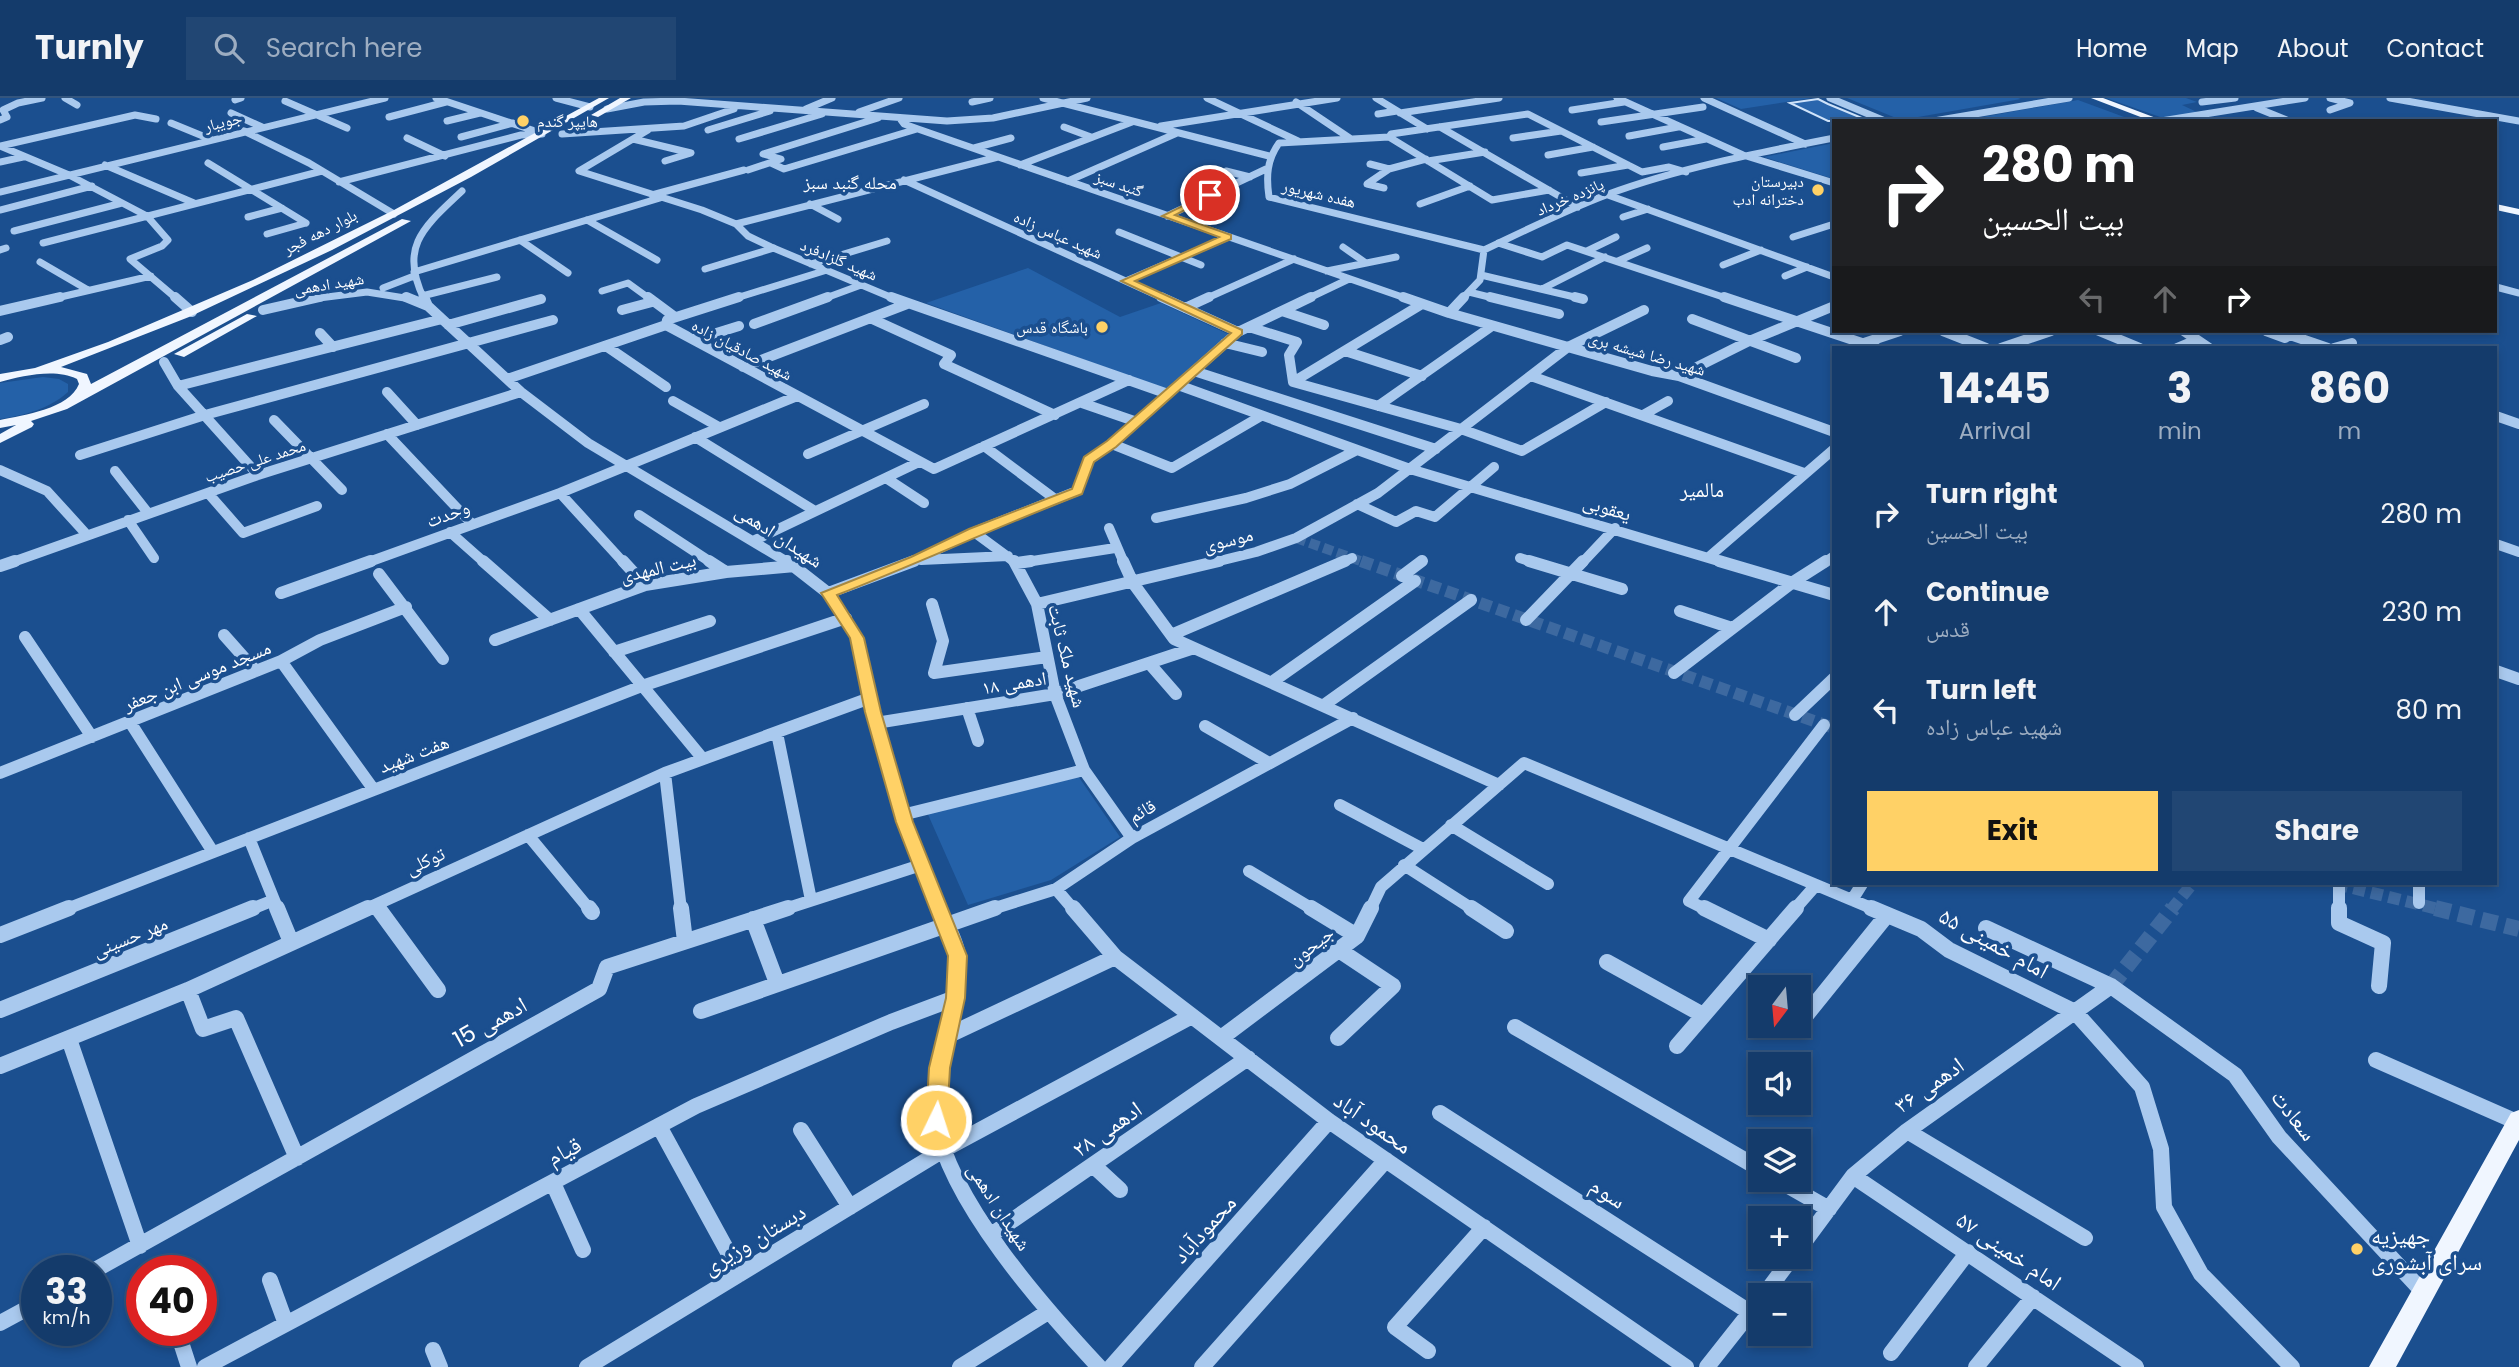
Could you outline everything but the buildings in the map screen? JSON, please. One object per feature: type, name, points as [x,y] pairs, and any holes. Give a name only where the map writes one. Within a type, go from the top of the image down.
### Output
[{"type":"main road","name":"بلوار دهه فجر","points":[[38,371],[123,350],[192,312],[307,260],[590,107],[627,98]]},
{"type":"main road","points":[[2095,98],[2154,119]]},
{"type":"main road","name":"بلوار دهه فجر","points":[[50,411],[461,191],[562,134],[606,103]]},
{"type":"main road","points":[[2497,207],[2519,212]]},
{"type":"main road","points":[[120,372],[164,362],[263,310],[299,278]]},
{"type":"main road","points":[[123,350],[138,352],[223,317]]},
{"type":"main road","points":[[1,377],[38,371],[67,372],[83,379],[85,384],[83,391],[75,398]]},
{"type":"main road","points":[[0,424],[50,411]]},
{"type":"main road","points":[[0,439],[50,411]]},
{"type":"main road","points":[[2382,1367],[2518,1120]]},
{"type":"street","points":[[0,120],[8,117],[1,110],[42,98]]},
{"type":"street","points":[[65,98],[76,105]]},
{"type":"street","name":"جویبار","points":[[0,192],[385,98]]},
{"type":"street","points":[[436,98],[542,134]]},
{"type":"street","points":[[556,98],[590,107]]},
{"type":"street","points":[[699,103],[720,98]]},
{"type":"street","points":[[802,110],[832,98]]},
{"type":"street","points":[[855,113],[898,98]]},
{"type":"street","points":[[972,102],[990,98]]},
{"type":"street","points":[[1044,98],[1269,156]]},
{"type":"street","points":[[606,103],[674,99],[776,109],[855,113],[901,120],[962,121],[993,118],[1087,98]]},
{"type":"street","points":[[1207,98],[1300,142]]},
{"type":"street","points":[[1290,98],[1351,139]]},
{"type":"street","points":[[1155,127],[1337,98]]},
{"type":"street","points":[[1380,98],[1427,129]]},
{"type":"street","points":[[1378,114],[1499,98]]},
{"type":"street","points":[[1617,98],[1743,155],[1832,182]]},
{"type":"street","points":[[1704,98],[1806,144]]},
{"type":"street","points":[[1830,98],[1880,119]]},
{"type":"street","points":[[1946,119],[2069,98]]},
{"type":"street","points":[[2202,102],[2235,98]]},
{"type":"street","points":[[2330,98],[2350,103],[2330,110]]},
{"type":"street","points":[[2390,98],[2519,121]]},
{"type":"street","points":[[2173,119],[2299,99]]},
{"type":"street","points":[[285,101],[347,128]]},
{"type":"street","points":[[389,117],[448,102]]},
{"type":"street","points":[[1572,110],[1625,102]]},
{"type":"street","points":[[562,134],[684,126],[740,106]]},
{"type":"street","points":[[1601,122],[1703,107]]},
{"type":"street","points":[[2256,107],[2285,119]]},
{"type":"street","points":[[708,130],[776,109]]},
{"type":"street","points":[[740,138],[832,111]]},
{"type":"street","points":[[231,113],[262,127]]},
{"type":"street","points":[[447,121],[481,113]]},
{"type":"street","name":"هفده شهریور","points":[[1484,250],[1306,201],[1269,197],[1266,169],[1269,156],[1279,143],[1388,137],[1391,134],[1528,114],[1561,131]]},
{"type":"street","points":[[0,146],[135,115],[156,119]]},
{"type":"street","points":[[2198,115],[2208,119]]},
{"type":"street","points":[[369,291],[656,196],[771,163],[781,159],[763,153],[882,117]]},
{"type":"street","name":"گنبد سبز","points":[[901,120],[904,124],[926,132],[1449,313]]},
{"type":"street","points":[[926,132],[962,121]]},
{"type":"street","points":[[1020,164],[1132,122]]},
{"type":"street","points":[[171,123],[210,139]]},
{"type":"street","points":[[461,137],[513,123]]},
{"type":"street","points":[[1064,127],[1091,137]]},
{"type":"street","points":[[1440,127],[1578,207]]},
{"type":"street","points":[[1629,136],[1678,127]]},
{"type":"street","points":[[771,163],[784,169],[918,129]]},
{"type":"street","name":"شهید گلزادفرد","points":[[648,130],[579,171],[702,210],[736,224],[748,236],[774,248],[907,304],[1168,394]]},
{"type":"street","points":[[244,131],[322,171],[394,214]]},
{"type":"street","points":[[1513,138],[1561,131],[1643,172],[1669,167],[1686,172]]},
{"type":"street","points":[[1068,181],[1177,133]]},
{"type":"street","points":[[339,182],[520,135],[542,134]]},
{"type":"street","points":[[1388,137],[1492,200],[1549,190]]},
{"type":"street","points":[[407,138],[445,156]]},
{"type":"street","points":[[973,148],[1010,138]]},
{"type":"street","name":"پانزده خرداد","points":[[1484,250],[1607,195],[1743,155],[1832,138]]},
{"type":"street","points":[[633,139],[691,153],[665,161]]},
{"type":"street","points":[[1663,147],[1706,139]]},
{"type":"street","points":[[0,146],[68,175],[147,216],[168,240],[162,246],[130,259],[192,312]]},
{"type":"street","points":[[1548,155],[1594,147]]},
{"type":"street","points":[[1384,188],[1367,184],[1389,169],[1427,160],[1485,152]]},
{"type":"street","points":[[0,162],[24,156]]},
{"type":"street","points":[[736,224],[998,157]]},
{"type":"street","points":[[208,163],[306,223],[267,234]]},
{"type":"street","points":[[1370,164],[1389,169]]},
{"type":"street","points":[[1581,173],[1629,165]]},
{"type":"street","points":[[106,166],[194,204]]},
{"type":"street","points":[[790,167],[804,174]]},
{"type":"street","points":[[1167,216],[1266,169]]},
{"type":"street","points":[[43,243],[322,171]]},
{"type":"street","points":[[1226,171],[1250,177]]},
{"type":"street","points":[[875,177],[888,184]]},
{"type":"street","name":"شهید عباس زاده","points":[[904,180],[1238,332]]},
{"type":"street","points":[[838,186],[851,193]]},
{"type":"street","points":[[1420,204],[1470,186]]},
{"type":"street","points":[[0,209],[92,187]]},
{"type":"street","points":[[1186,189],[1210,195]]},
{"type":"street","points":[[461,191],[420,232],[413,248],[414,274],[425,301],[497,277]]},
{"type":"street","points":[[1607,195],[1832,276]]},
{"type":"street","points":[[14,231],[122,203]]},
{"type":"street","points":[[810,204],[838,219]]},
{"type":"street","points":[[248,217],[282,208]]},
{"type":"street","points":[[1623,217],[1649,209]]},
{"type":"street","points":[[587,220],[657,260]]},
{"type":"street","points":[[1793,237],[1832,225]]},
{"type":"street","points":[[1119,232],[1201,265]]},
{"type":"street","points":[[1126,281],[1228,237]]},
{"type":"street","points":[[1587,251],[1616,237]]},
{"type":"street","points":[[520,240],[568,273]]},
{"type":"street","points":[[811,264],[887,242]]},
{"type":"street","points":[[1498,243],[1542,257],[1567,245],[1832,333]]},
{"type":"street","points":[[1343,247],[1366,263]]},
{"type":"street","points":[[716,275],[701,267],[774,248]]},
{"type":"street","points":[[1618,261],[1647,248]]},
{"type":"street","points":[[1449,313],[1480,281],[1484,250]]},
{"type":"street","points":[[1723,265],[1761,250]]},
{"type":"street","points":[[1326,271],[1396,257]]},
{"type":"street","points":[[1542,289],[1605,257]]},
{"type":"street","points":[[1185,308],[1294,260]]},
{"type":"street","points":[[40,262],[88,290]]},
{"type":"street","points":[[1785,276],[1807,267]]},
{"type":"street","name":"شهید صادقیان زاده","points":[[827,270],[675,317],[667,320],[666,326],[919,462]]},
{"type":"street","points":[[1481,275],[1583,299]]},
{"type":"street","points":[[1,310],[152,276]]},
{"type":"street","points":[[828,593],[916,560],[974,532],[1077,491],[1089,460],[1112,444],[1238,332],[1349,279]]},
{"type":"street","points":[[602,291],[628,283],[675,317]]},
{"type":"street","points":[[754,324],[861,285]]},
{"type":"street","points":[[2497,287],[2519,293]]},
{"type":"street","name":"شهید ادهمی","points":[[263,310],[369,291],[395,293],[425,301]]},
{"type":"street","points":[[1469,292],[1559,314]]},
{"type":"street","points":[[178,386],[541,299]]},
{"type":"street","name":"شهیدان ادهمی","points":[[425,301],[507,379],[588,443],[795,566],[828,593],[846,618],[857,638],[876,723],[902,815],[958,956],[955,998],[940,1068],[936,1120],[953,1173],[991,1235],[1048,1312],[1099,1367]]},
{"type":"street","points":[[622,310],[652,302]]},
{"type":"street","points":[[743,367],[907,304]]},
{"type":"street","points":[[1293,382],[1422,304]]},
{"type":"street","points":[[1679,376],[1749,341],[1832,307]]},
{"type":"street","points":[[1568,346],[1644,310]]},
{"type":"street","points":[[1282,311],[1324,325]]},
{"type":"street","name":"شهید رضا شیشه بری","points":[[1449,313],[1652,371],[1679,376],[1832,431]]},
{"type":"street","points":[[870,318],[951,355],[944,364],[1055,415]]},
{"type":"street","points":[[1692,319],[1796,358]]},
{"type":"street","points":[[80,455],[205,415],[553,320]]},
{"type":"street","points":[[507,379],[666,326]]},
{"type":"street","points":[[694,341],[739,326]]},
{"type":"street","points":[[1378,406],[1492,326]]},
{"type":"street","points":[[1250,327],[1297,342],[1289,355],[1293,382]]},
{"type":"street","points":[[320,333],[332,347]]},
{"type":"street","points":[[1833,333],[1872,346]]},
{"type":"street","points":[[1864,343],[1894,333]]},
{"type":"street","points":[[1948,333],[1981,346]]},
{"type":"street","points":[[2007,346],[2043,333]]},
{"type":"street","points":[[2104,333],[2135,346]]},
{"type":"street","points":[[2187,333],[2206,346]]},
{"type":"street","points":[[2271,333],[2285,338],[2290,335],[2322,346]]},
{"type":"street","points":[[2302,339],[2312,333]]},
{"type":"street","points":[[2182,346],[2196,340]]},
{"type":"street","points":[[2341,346],[2352,343]]},
{"type":"street","points":[[1226,344],[1262,352]]},
{"type":"street","points":[[606,346],[666,387]]},
{"type":"street","name":"موسوی","points":[[1037,604],[1256,552],[1296,538],[1357,505],[1410,469],[1568,346]]},
{"type":"street","points":[[1345,351],[1422,376]]},
{"type":"street","points":[[164,362],[178,386],[258,475]]},
{"type":"street","points":[[1194,371],[1436,449]]},
{"type":"street","points":[[1531,376],[1804,473]]},
{"type":"street","points":[[755,540],[919,462],[934,469],[1129,380]]},
{"type":"street","points":[[1293,382],[1461,429],[1522,451],[1605,402]]},
{"type":"street","points":[[1178,385],[1355,452],[1410,469]]},
{"type":"street","points":[[387,392],[417,425]]},
{"type":"street","name":"محمد علی حصیب","points":[[0,566],[258,475],[522,392]]},
{"type":"street","name":"وحدت","points":[[281,593],[560,493],[797,396]]},
{"type":"street","points":[[673,401],[719,427]]},
{"type":"street","points":[[1643,415],[1668,401]]},
{"type":"street","points":[[1083,403],[1137,422]]},
{"type":"street","points":[[808,454],[924,404]]},
{"type":"street","points":[[1112,444],[1172,468],[1261,416]]},
{"type":"street","points":[[2497,416],[2519,424]]},
{"type":"street","points":[[274,420],[342,490]]},
{"type":"street","points":[[387,434],[472,524]]},
{"type":"street","points":[[695,437],[815,511]]},
{"type":"street","points":[[984,446],[1055,499]]},
{"type":"street","points":[[1710,556],[1832,451]]},
{"type":"street","points":[[1156,518],[1246,498],[1290,484],[1355,452]]},
{"type":"street","points":[[1357,505],[1396,522],[1416,511],[1434,517],[1494,467]]},
{"type":"street","name":"یعقوبی","points":[[1410,469],[1832,594]]},
{"type":"street","points":[[0,470],[47,491],[88,535]]},
{"type":"street","points":[[115,471],[148,513]]},
{"type":"street","points":[[886,478],[925,503]]},
{"type":"street","points":[[208,493],[243,533],[317,506]]},
{"type":"street","points":[[560,493],[645,585]]},
{"type":"street","points":[[639,515],[726,572]]},
{"type":"street","points":[[128,520],[154,558]]},
{"type":"street","points":[[1109,528],[1115,548],[1133,583],[1174,639],[1499,785]]},
{"type":"street","points":[[1526,620],[1615,528]]},
{"type":"street","points":[[450,532],[550,620]]},
{"type":"street","name":"شهید ملک ثابت","points":[[974,532],[1012,560],[1037,604],[1055,694],[1084,770],[1132,838]]},
{"type":"street","points":[[2497,544],[2519,552]]},
{"type":"street","points":[[916,560],[1012,560],[1115,548]]},
{"type":"street","points":[[1674,673],[1793,582],[1832,557]]},
{"type":"street","points":[[1171,635],[1352,558]]},
{"type":"street","points":[[1521,558],[1622,589]]},
{"type":"street","points":[[1402,576],[1422,561]]},
{"type":"street","name":"بیت المهدی","points":[[495,640],[645,585],[726,572],[795,566]]},
{"type":"street","points":[[379,574],[443,659]]},
{"type":"street","points":[[1272,682],[1415,580]]},
{"type":"street","points":[[1324,705],[1471,600]]},
{"type":"street","points":[[932,604],[943,641],[934,673],[1047,657]]},
{"type":"street","name":"مسجد موسی ابن جعفر","points":[[0,773],[281,662],[320,640],[406,607]]},
{"type":"street","points":[[579,609],[703,759]]},
{"type":"street","points":[[1680,611],[1732,628]]},
{"type":"street","name":"هفت شهید","points":[[0,934],[642,686],[846,618]]},
{"type":"street","points":[[614,652],[710,621]]},
{"type":"street","points":[[224,635],[256,671]]},
{"type":"street","points":[[25,637],[92,737]]},
{"type":"street","name":"ادهمی ۱۸","points":[[876,723],[1055,694],[1194,648]]},
{"type":"street","points":[[281,662],[374,790]]},
{"type":"street","points":[[1149,663],[1177,694]]},
{"type":"street","points":[[2497,671],[2519,679]]},
{"type":"street","points":[[1795,715],[1832,680]]},
{"type":"street","name":"توکلی","points":[[0,1066],[188,990],[665,774],[870,698]]},
{"type":"street","points":[[967,708],[978,741]]},
{"type":"street","name":"قائم","points":[[701,1011],[945,924],[1056,889],[1132,838],[1353,718]]},
{"type":"street","points":[[130,722],[213,852]]},
{"type":"street","points":[[1769,940],[1689,901],[1824,725]]},
{"type":"street","points":[[1205,726],[1269,762]]},
{"type":"street","points":[[776,733],[811,900]]},
{"type":"street","name":"امام خمینی ۵۵","points":[[1499,785],[1524,763],[1921,929],[1949,950],[2075,1013],[2142,1087],[2161,1149],[2164,1207],[2201,1274],[2292,1367]]},
{"type":"street","points":[[902,815],[1084,770]]},
{"type":"street","points":[[665,774],[685,941]]},
{"type":"street","name":"جیحون","points":[[1221,1038],[1357,936],[1381,887],[1404,864],[1499,785]]},
{"type":"street","points":[[1340,805],[1423,849]]},
{"type":"street","points":[[1451,825],[1548,884]]},
{"type":"street","points":[[528,835],[592,912]]},
{"type":"street","points":[[249,838],[292,942]]},
{"type":"street","points":[[1404,864],[1506,931]]},
{"type":"street","name":"ادهمی 15","points":[[112,1261],[599,989],[607,967],[921,865]]},
{"type":"street","points":[[1249,872],[1357,936]]},
{"type":"street","points":[[1677,1045],[1816,885]]},
{"type":"street","points":[[1852,900],[1861,885]]},
{"type":"street","points":[[2339,885],[2339,923],[2383,943],[2379,986]]},
{"type":"street","points":[[2419,885],[2419,903]]},
{"type":"street","name":"محمود آباد","points":[[1056,889],[1115,957],[1329,1121],[1686,1367]]},
{"type":"street","name":"مهر حسینی","points":[[0,1010],[274,901]]},
{"type":"street","points":[[376,905],[438,990]]},
{"type":"street","points":[[1811,1010],[1887,915]]},
{"type":"street","points":[[753,919],[778,983]]},
{"type":"street","name":"سعادت","points":[[1986,928],[2111,986],[2235,1075],[2279,1137],[2423,1292]]},
{"type":"street","points":[[1338,1038],[1393,986],[1339,950]]},
{"type":"street","points":[[947,1036],[1115,957]]},
{"type":"street","points":[[1607,962],[1703,1016]]},
{"type":"street","name":"ادهمی ۳۶","points":[[1811,1233],[1853,1176],[1907,1130],[2111,986]]},
{"type":"street","points":[[188,990],[203,1029],[236,1018],[297,1158]]},
{"type":"street","name":"قیام","points":[[213,1365],[696,1106],[891,1022],[955,998]]},
{"type":"street","name":"دبستان وزیری","points":[[586,1367],[945,1149],[1192,1016]]},
{"type":"street","points":[[1516,1027],[1748,1162]]},
{"type":"street","points":[[69,1039],[139,1246]]},
{"type":"street","name":"ادهمی ۲۸","points":[[991,1235],[1248,1058]]},
{"type":"street","points":[[2376,1060],[2518,1120]]},
{"type":"street","name":"سوم","points":[[1440,1113],[1748,1301]]},
{"type":"street","name":"محمودآباد","points":[[1111,1367],[1329,1121]]},
{"type":"street","points":[[659,1126],[740,1274]]},
{"type":"street","points":[[801,1130],[850,1207]]},
{"type":"street","points":[[1907,1130],[2085,1238]]},
{"type":"street","points":[[1202,1367],[1386,1160]]},
{"type":"street","points":[[1094,1166],[1120,1190]]},
{"type":"street","name":"امام خمینی ۵۷","points":[[1853,1176],[2136,1367]]},
{"type":"street","points":[[553,1183],[583,1250]]},
{"type":"street","points":[[1799,1192],[1829,1209]]},
{"type":"street","points":[[1428,1351],[1395,1327],[1484,1227]]},
{"type":"street","points":[[1891,1353],[1968,1252]]},
{"type":"street","points":[[270,1280],[286,1324]]},
{"type":"street","points":[[1976,1367],[2033,1297]]},
{"type":"street","points":[[0,1323],[21,1312]]},
{"type":"street","points":[[960,1367],[1048,1312]]},
{"type":"street","points":[[1707,1367],[1748,1316]]},
{"type":"street","points":[[182,1346],[189,1367]]},
{"type":"shaded area","points":[[1716,98],[1812,98],[1741,109]]},
{"type":"shaded area","points":[[1847,98],[2021,99],[1907,119],[1899,119]]},
{"type":"shaded area","points":[[2106,98],[2186,98],[2197,102],[2182,105],[2201,114],[2166,119]]},
{"type":"shaded area","points":[[2078,100],[2130,119],[1971,119]]},
{"type":"shaded area","points":[[1832,143],[1832,178],[1764,157]]},
{"type":"shaded area","name":"باشگاه قدس","points":[[1028,268],[1120,317],[1161,303],[1232,336],[1171,391],[926,303]]},
{"type":"shaded area","points":[[43,377],[59,379],[68,384],[68,392],[53,403],[36,410],[0,419],[0,383]]},
{"type":"shaded area","points":[[1076,773],[1120,837],[1051,880],[968,905],[926,810]]},
{"type":"tunnel","points":[[1296,538],[1366,563]]},
{"type":"tunnel","points":[[1361,561],[1832,727]]},
{"type":"tunnel","points":[[2171,910],[2191,885]]},
{"type":"tunnel","points":[[2340,885],[2442,910]]},
{"type":"tunnel","points":[[2111,986],[2173,908]]},
{"type":"tunnel","points":[[2435,908],[2519,929]]},
{"type":"place","name":"هایپر گندم","points":[[523,121]]},
{"type":"place","name":"دبیرستان دخترانه ادب","points":[[1818,190]]},
{"type":"place","name":"باشگاه قدس","points":[[1102,327]]},
{"type":"place","name":"جهیزیه سرای آبشوری","points":[[2357,1249]]},
{"type":"district","name":"محله گنبد سبز","points":[[850,182]]},
{"type":"district","name":"مالمیر","points":[[1702,489]]},
{"type":"route","points":[[936,1120],[940,1068],[955,998],[958,956],[904,822],[873,712],[857,638],[828,593],[916,560],[974,532],[1077,491],[1089,460],[1112,444],[1238,332],[1126,281],[1228,237],[1167,216],[1210,195]]}]
